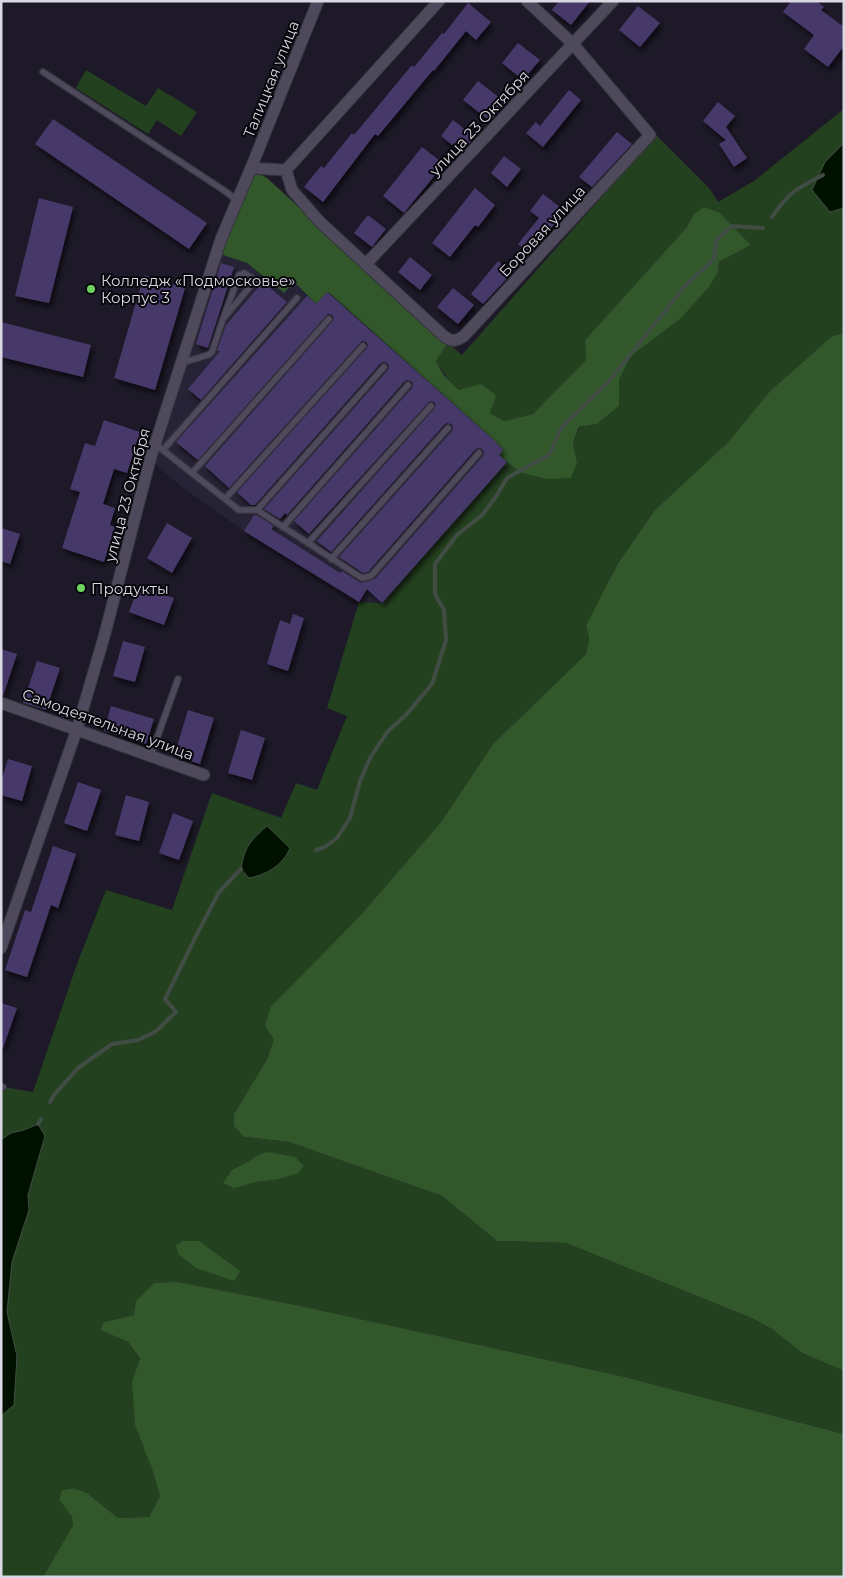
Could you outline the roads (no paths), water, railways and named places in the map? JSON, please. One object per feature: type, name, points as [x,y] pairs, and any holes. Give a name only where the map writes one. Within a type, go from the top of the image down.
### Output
[{"type":"street","name":"Талицкая улица","points":[[251,168],[318,1]]},
{"type":"street","points":[[286,170],[439,1]]},
{"type":"street","points":[[526,1],[573,44]]},
{"type":"street","name":"улица 23 Октября","points":[[366,264],[613,1]]},
{"type":"street","name":"Боровая улица","points":[[366,264],[445,337],[451,341],[464,336],[650,135],[573,44]]},
{"type":"street","points":[[251,168],[286,170]]},
{"type":"street","name":"улица 23 Октября","points":[[1,948],[78,729],[159,447],[181,363],[221,240],[251,168]]},
{"type":"street","points":[[286,170],[292,190],[320,222],[366,264]]},
{"type":"street","name":"Самодеятельная улица","points":[[1,703],[204,775]]},
{"type":"lane","points":[[43,72],[237,200]]},
{"type":"lane","points":[[181,363],[212,352],[223,319],[238,275],[244,273],[252,278],[254,282],[223,319]]},
{"type":"lane","points":[[297,298],[159,447],[239,510],[257,510],[362,578],[371,576],[480,453]]},
{"type":"lane","points":[[192,473],[329,319]]},
{"type":"lane","points":[[225,499],[363,346]]},
{"type":"lane","points":[[257,510],[384,366]]},
{"type":"lane","points":[[283,527],[408,385]]},
{"type":"lane","points":[[308,543],[430,406]]},
{"type":"lane","points":[[332,559],[448,428]]},
{"type":"lane","points":[[151,755],[178,679]]},
{"type":"waterway","points":[[772,217],[783,202],[794,192],[823,175]]},
{"type":"waterway","points":[[316,850],[325,847],[337,838],[350,818],[360,781],[370,758],[388,731],[406,715],[432,684],[446,640],[444,610],[435,594],[435,564],[457,535],[482,515],[507,478],[549,455],[562,427],[609,381],[685,286],[714,259],[717,239],[732,226],[763,228]]},
{"type":"waterway","points":[[50,1102],[78,1068],[112,1044],[138,1040],[155,1032],[176,1012],[165,999],[219,892],[241,869]]},
{"type":"waterway","points":[[38,1124],[41,1119]]},
{"type":"place","name":"Колледж «Подмосковье» Корпус 3","points":[[91,289]]},
{"type":"place","name":"Продукты","points":[[81,588]]}]
